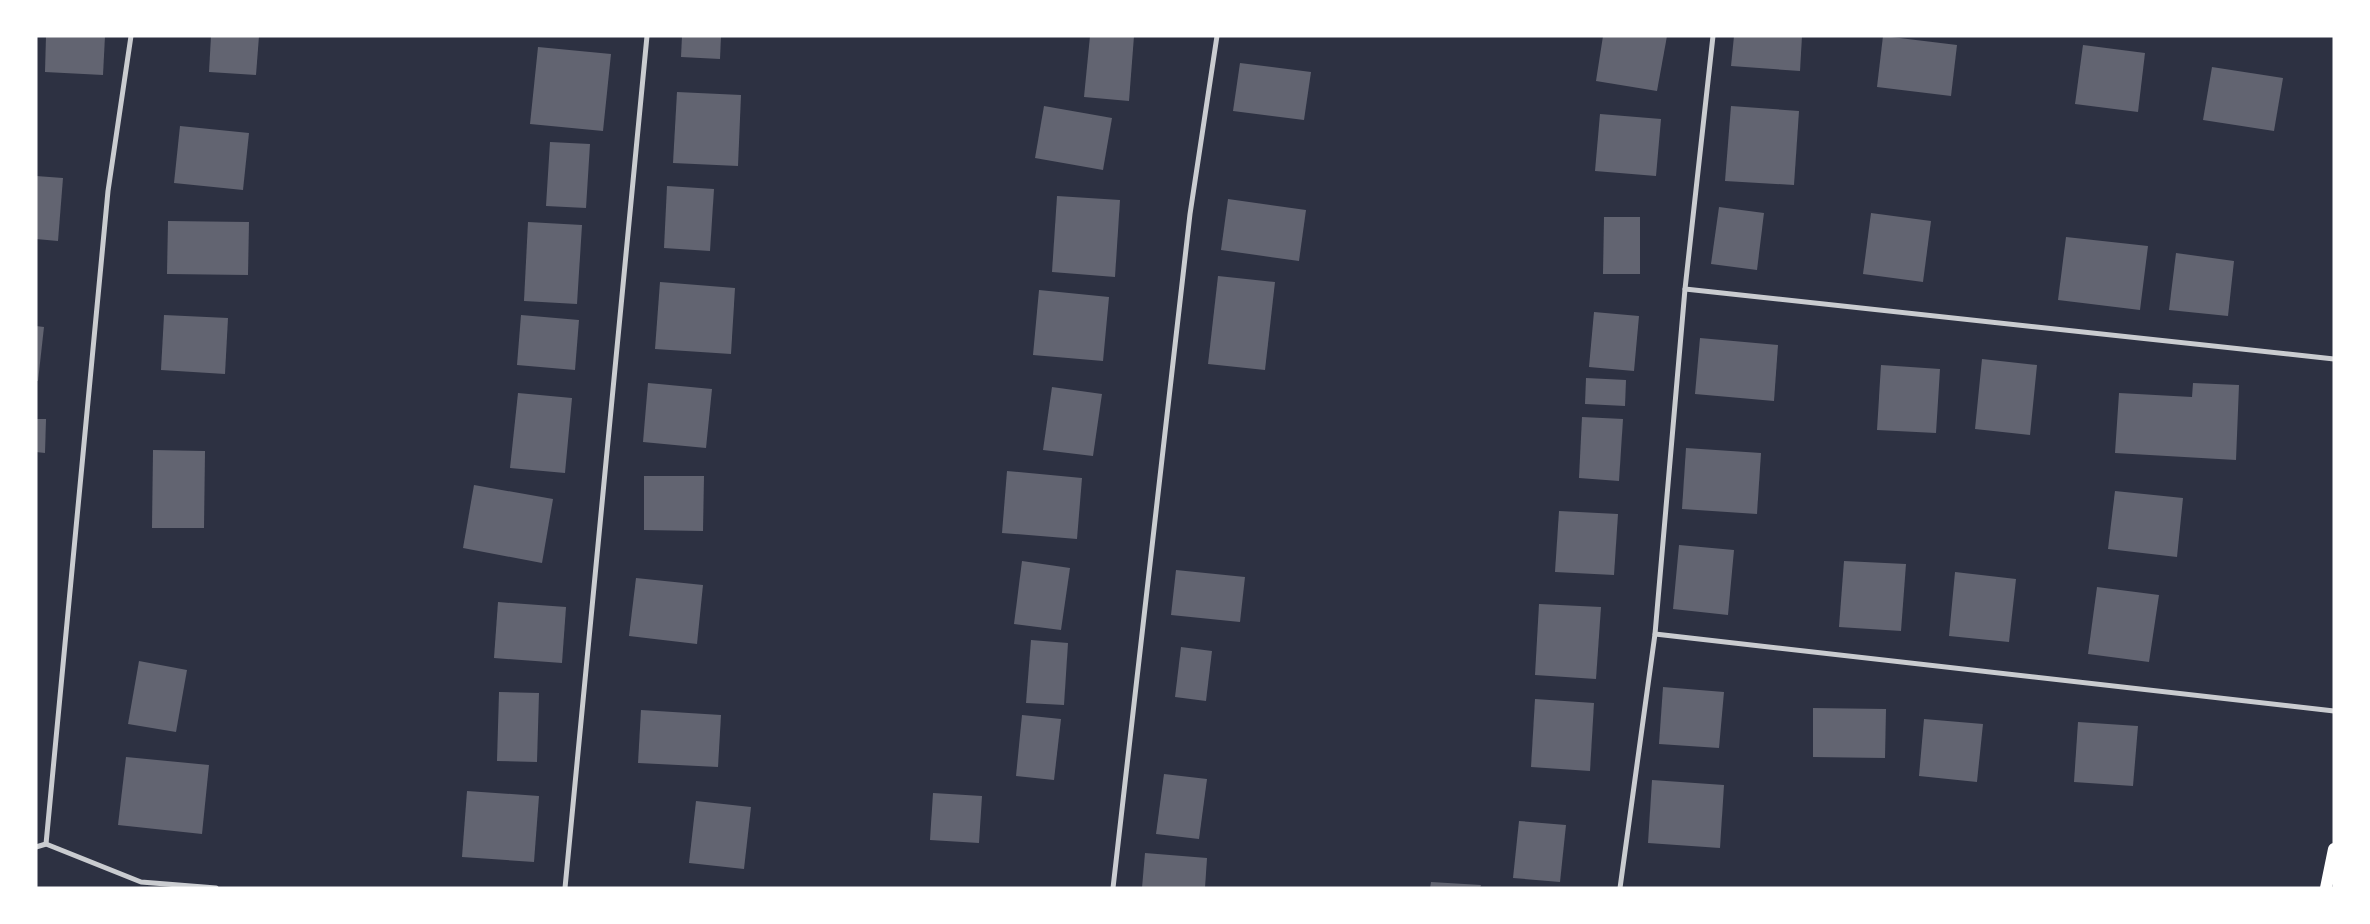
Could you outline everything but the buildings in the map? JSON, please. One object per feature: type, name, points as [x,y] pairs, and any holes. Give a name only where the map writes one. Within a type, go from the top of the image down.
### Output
[{"type":"main road","points":[[2326,888],[2334,849]]},
{"type":"street","points":[[46,844],[108,191],[131,36]]},
{"type":"street","points":[[565,888],[647,36]]},
{"type":"street","points":[[1113,888],[1190,214],[1217,36]]},
{"type":"street","points":[[1620,888],[1655,634],[1685,290],[1713,36]]},
{"type":"street","points":[[1685,290],[2334,359]]},
{"type":"street","points":[[1655,634],[2334,711]]},
{"type":"street","points":[[36,847],[46,844],[141,882],[216,888]]}]
